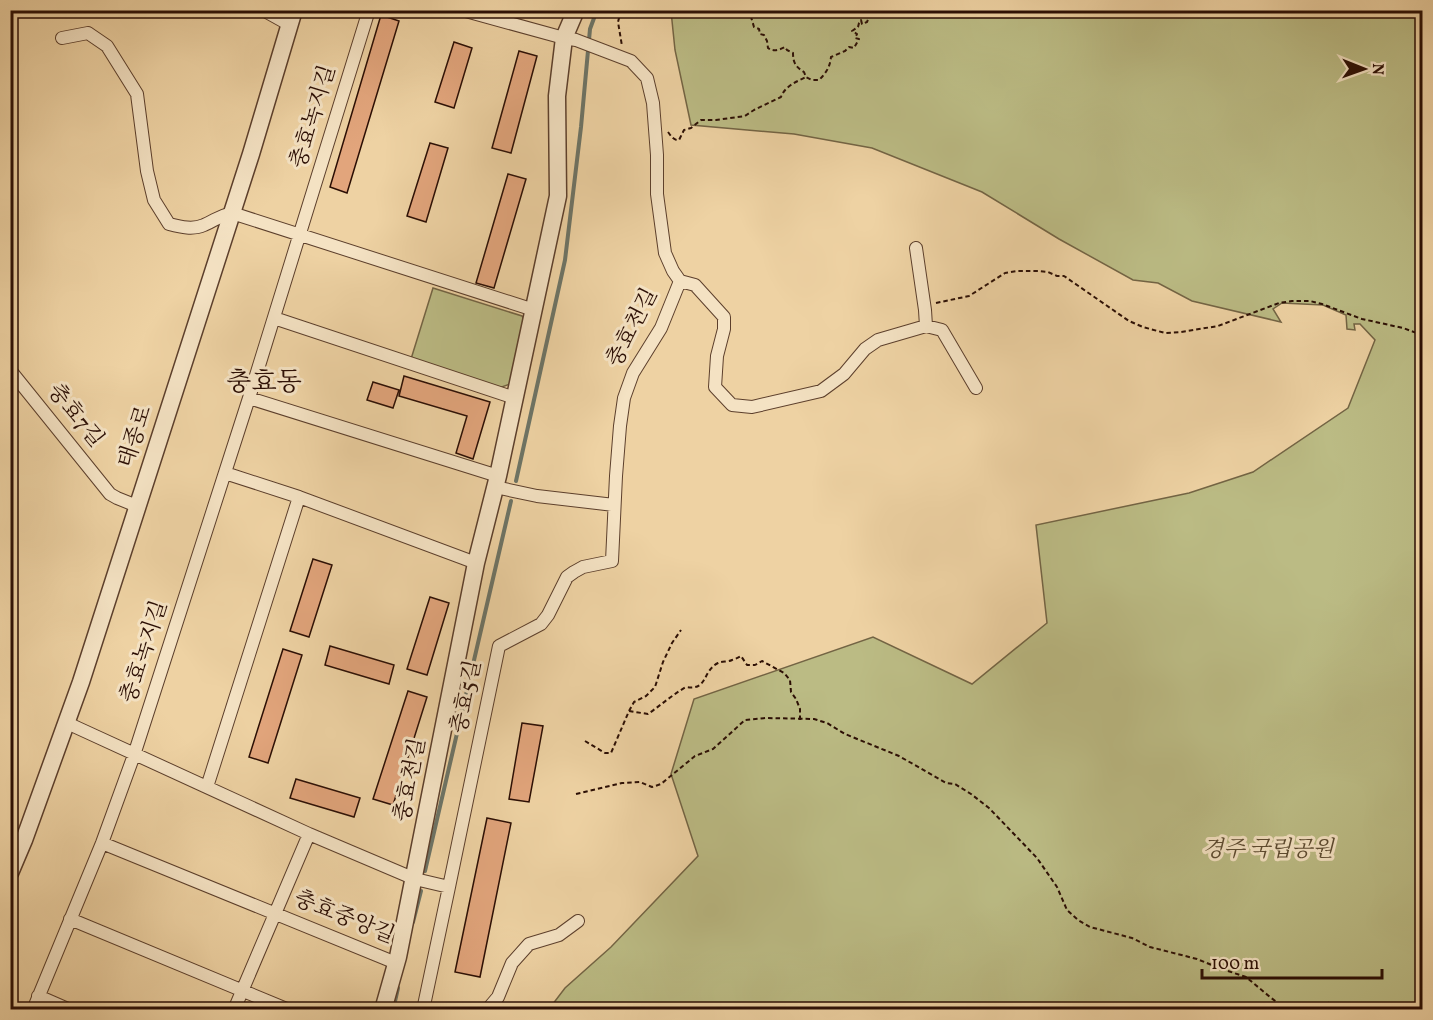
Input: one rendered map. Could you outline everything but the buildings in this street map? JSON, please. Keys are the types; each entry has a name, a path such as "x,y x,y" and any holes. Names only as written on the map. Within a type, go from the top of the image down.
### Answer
{"street":[{"path":"263,10 292,18"},
{"name":"충효녹지길","path":"33,1010 102,843 134,755 249,398 369,10"},
{"path":"462,10 564,38"},
{"name":"충효천길","path":"383,1010 415,879 476,563 515,398 558,196 557,96 564,38 576,10"},
{"name":"태종로","path":"10,873 81,682 251,154 292,18"},
{"path":"62,38 88,33 107,46 137,94 147,171 154,200 169,224 188,228 203,226 222,215 232,213 534,310"},
{"name":"충효천길","path":"564,38 576,40 632,61 647,78 653,103 657,195 664,253 680,280 661,328 633,373 624,398 614,505"},
{"path":"916,248 926,326"},
{"path":"680,280 695,285 724,317 724,329 717,356 715,387 732,405 752,407 821,391 844,374 865,349 878,340 926,326 942,330 976,388"},
{"path":"274,318 515,398"},
{"name":"충효7길","path":"10,370 110,494 138,506"},
{"path":"249,398 537,496 614,505"},
{"path":"225,473 476,563"},
{"path":"207,787 298,498"},
{"name":"충효5길","path":"423,1010 499,646 541,624 567,578 574,572 583,567 612,561 614,505"},
{"path":"67,723 309,834 415,879 450,887"},
{"name":"충효중앙길","path":"234,1010 309,834"},
{"path":"102,843 275,913"},
{"name":"충효중앙길","path":"275,913 396,963"},
{"path":"70,919 290,1010"},
{"path":"487,1010 498,997 512,963 529,944 559,935 578,921"},
{"path":"39,996 70,1010"}],"path":[{"path":"621,10 618,22 622,45 629,60"},
{"path":"748,10 754,27 764,35 768,48 779,50 785,47 793,53 796,67 812,80 819,80 828,69 831,57 849,47 854,48 859,39 855,38 857,34 852,31 858,27 861,20 862,24 867,22 872,10"},
{"path":"654,118 673,138 680,140 684,130 691,128 701,120 745,116 781,97 783,91 806,77"},
{"path":"925,312 934,303 969,296 1005,273 1038,271 1064,276 1129,321 1166,333 1218,326 1279,303 1310,301 1362,319 1403,328 1422,335"},
{"path":"585,741 605,753 611,753 634,702 646,696 655,687 663,662 681,630"},
{"path":"629,711 648,714 670,696 686,687 694,688 701,685 717,663 731,661 741,656 747,665 755,665 762,661 784,673 790,680 791,692 800,709 800,720"},
{"path":"576,794 622,783 640,782 652,787 661,784 695,756 713,749 745,720 814,719 899,756 946,783 955,784 989,808 1037,858 1057,887 1067,910 1078,920 1090,927 1132,938 1150,947 1197,959 1246,978 1287,1010"},
{"path":"1327,1010 1329,1002"}],"green space":[{"name":"경주 국립공원","path":"671,11 1422,11 1422,1009 549,1009 565,988 611,947 698,856 671,774 694,699 873,637 972,684 1047,623 1036,525 1189,493 1253,472 1348,408 1375,340 1360,324 1354,324 1355,330 1347,329 1346,315 1323,305 1282,303 1273,309 1281,322 1192,301 1158,283 1133,280 1059,239 982,192 872,148 794,134 691,125 675,50"},
{"path":"433,288 522,316 527,325 513,383 499,388 411,359"}],"waterway":[{"path":"516,481 565,260 590,29 597,10"},
{"path":"425,871 511,501"},
{"path":"413,922 421,891"},
{"path":"393,1010 398,988"}],"district":[{"name":"충효동","path":"264,383"}]}
